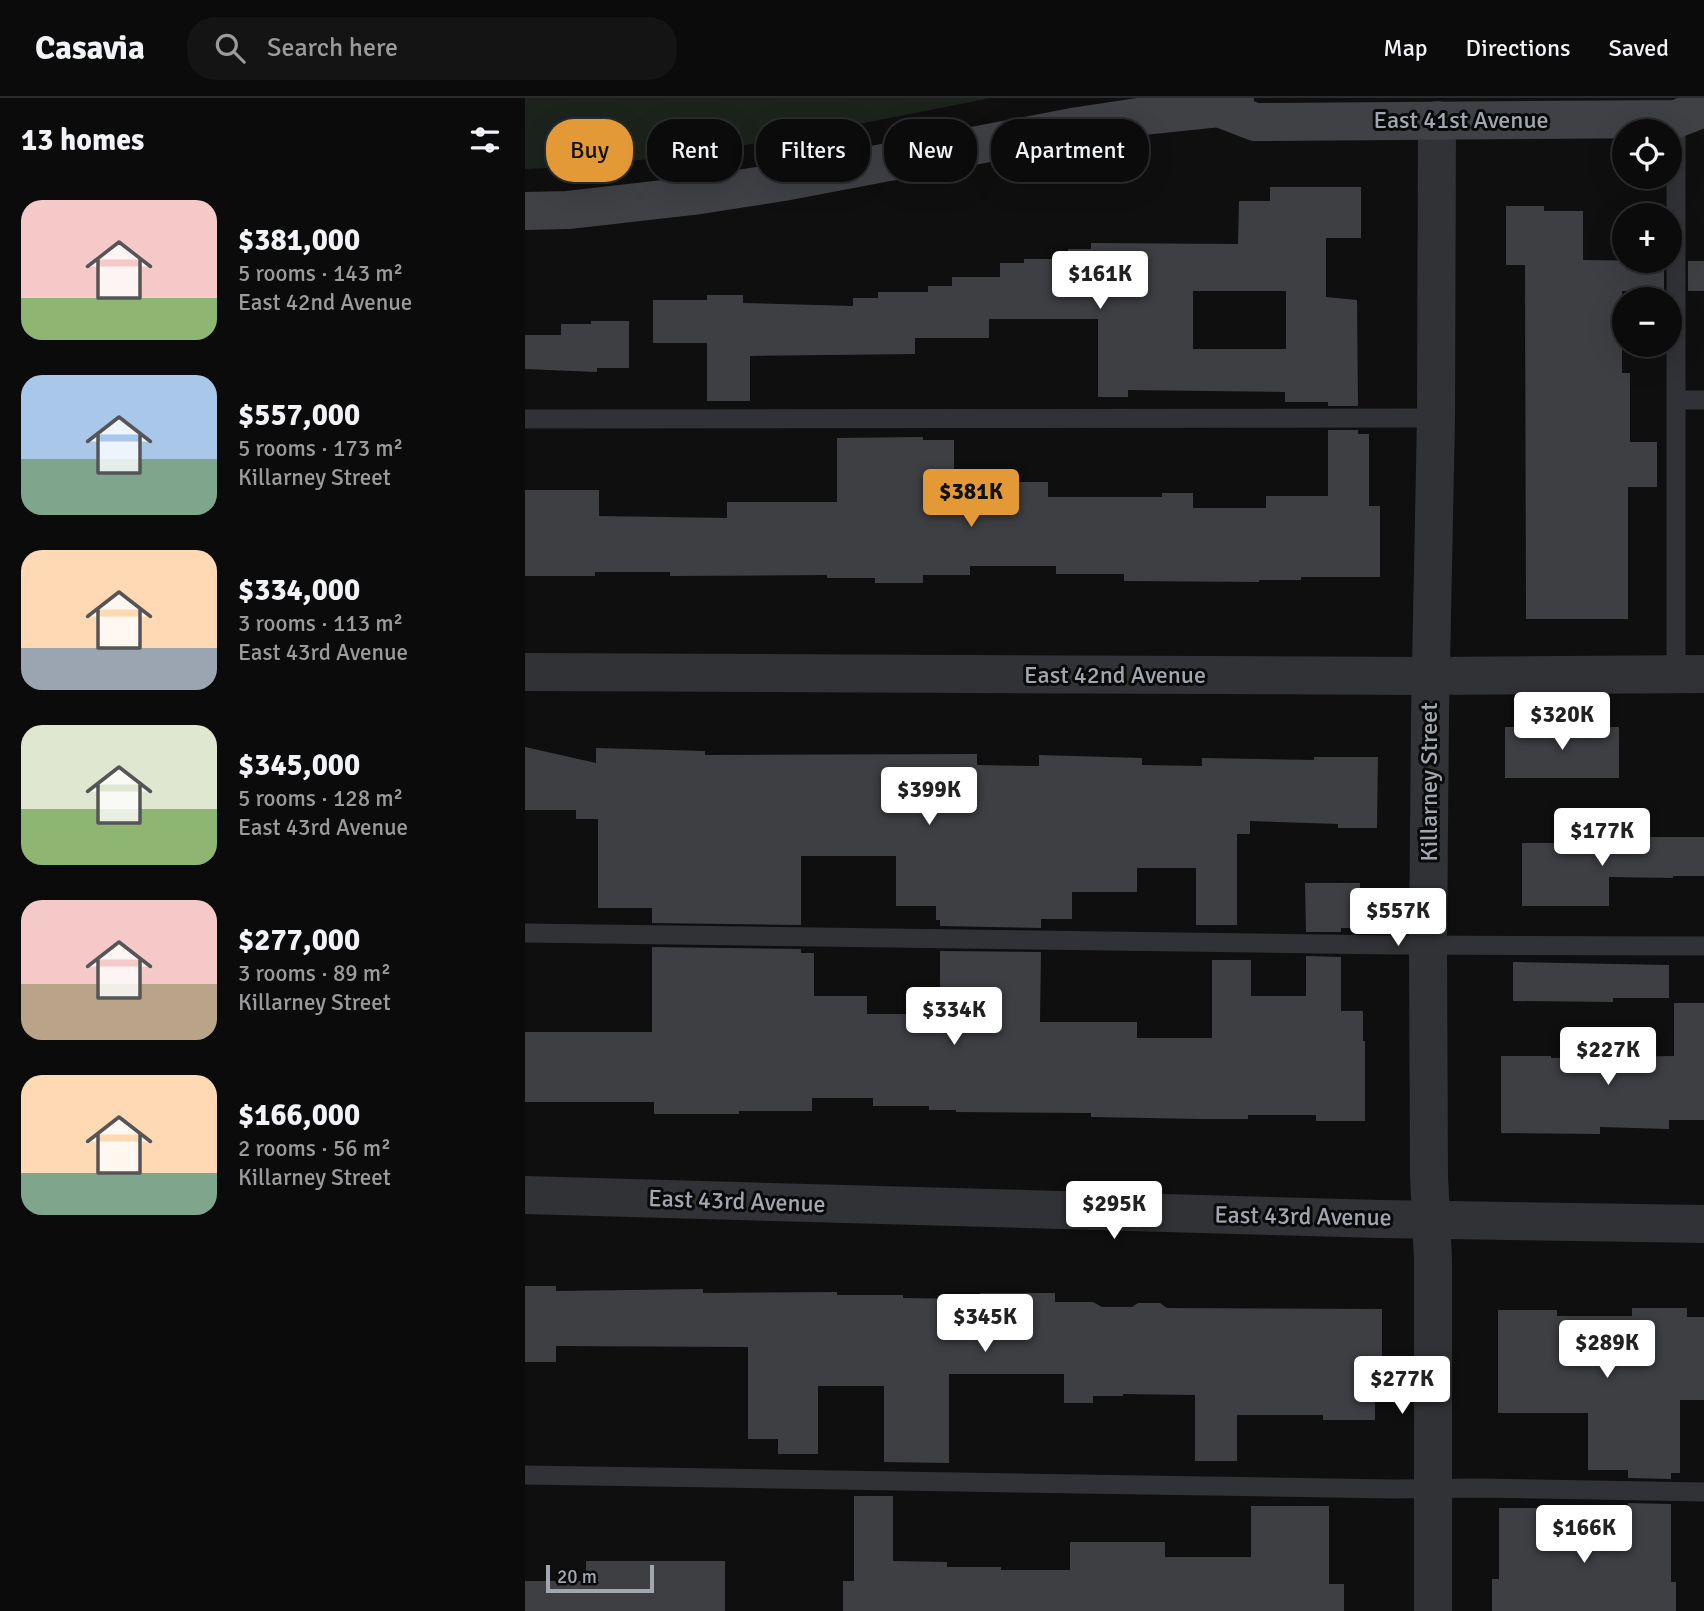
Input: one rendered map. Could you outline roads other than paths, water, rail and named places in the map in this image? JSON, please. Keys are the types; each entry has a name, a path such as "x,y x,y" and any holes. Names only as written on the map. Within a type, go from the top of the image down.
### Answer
{"main road":[{"name":"East 41st Avenue","path":"525,211 568,211 783,182 1152,106 1227,103 1255,122 1690,113"}],"street":[{"name":"Killarney Street","path":"1433,1611 1433,1260 1428,945 1436,418 1437,120"},
{"name":"East 42nd Avenue","path":"525,672 1430,676 1690,674"},
{"name":"East 43rd Avenue","path":"525,1195 1704,1224"}],"lane":[{"path":"1690,113 1677,400 1690,674"},
{"path":"1677,400 1704,400"},
{"path":"525,419 1436,418"},
{"path":"525,933 1704,946"},
{"path":"525,1475 1704,1492"}]}
